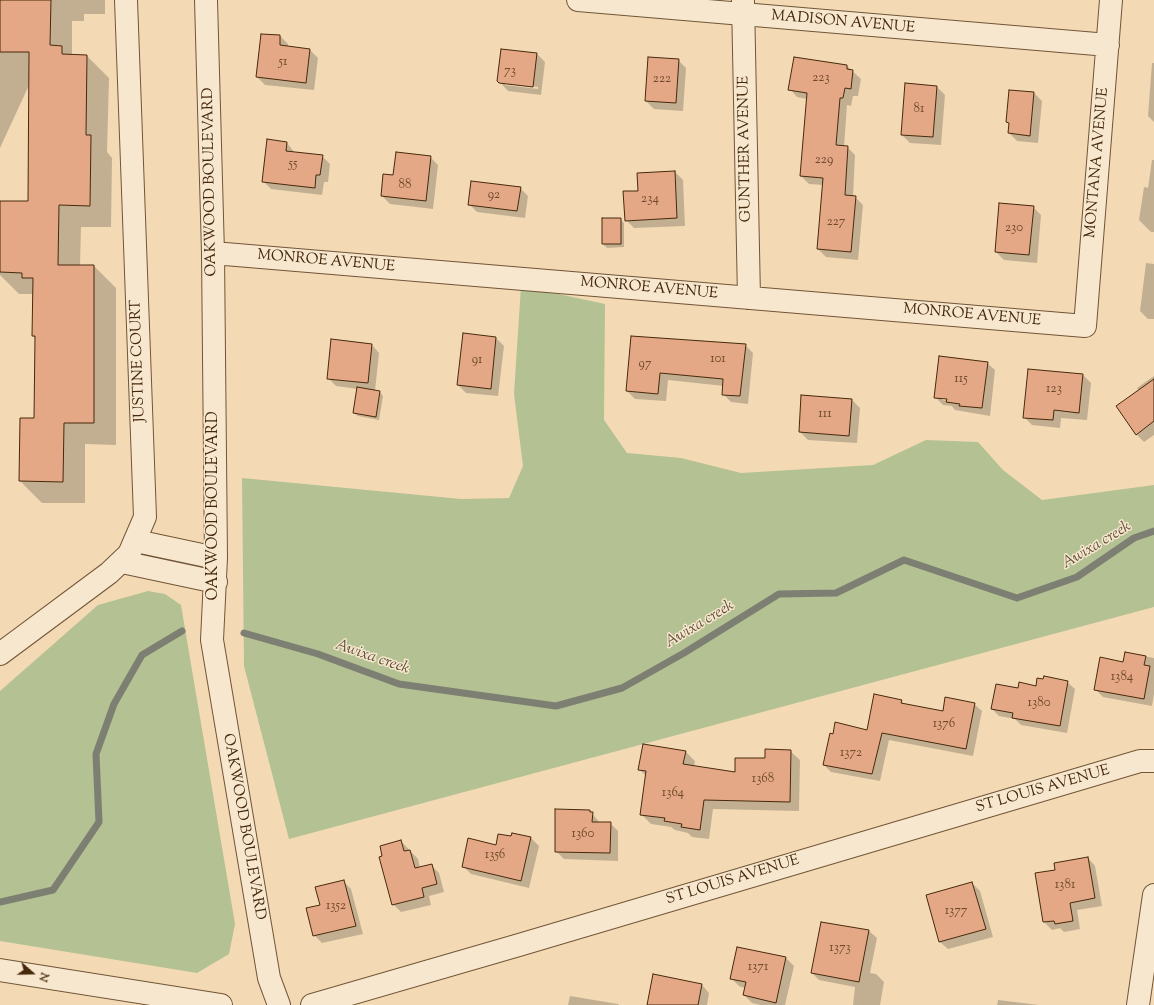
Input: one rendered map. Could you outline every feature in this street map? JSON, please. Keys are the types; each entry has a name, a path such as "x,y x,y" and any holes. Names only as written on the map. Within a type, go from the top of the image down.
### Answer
{"street":[{"name":"JUSTINE COURT","path":"0,654 122,562 130,554 145,517 126,0"},
{"name":"OAKWOOD BOULEVARD","path":"206,0 213,253 216,558 212,640 268,978 279,1005"},
{"name":"MADISON AVENUE","path":"578,0 743,7 1108,45"},
{"name":"MONTANA AVENUE","path":"1085,326 1111,0"},
{"name":"GUNTHER AVENUE","path":"743,7 749,298"},
{"name":"MONROE AVENUE","path":"213,253 1085,326"},
{"path":"136,541 216,558"},
{"path":"122,562 216,582"},
{"name":"ST LOUIS AVENUE","path":"312,1005 512,948 1140,761 1154,761"},
{"path":"1138,1005 1154,895"},
{"path":"0,970 221,1005"}],"green space":[{"path":"521,286 605,304 604,420 627,453 681,458 741,473 873,465 926,440 978,442 1003,470 1042,500 1154,485 1154,607 289,839 244,666 242,478 461,499 509,498 523,466 514,394"},
{"path":"148,591 165,594 181,605 235,924 229,954 197,973 0,941 0,691 98,605"}],"building":[{"path":"0,0 51,0 50,45 62,46 62,54 87,55 86,135 91,135 90,206 59,205 58,265 94,265 94,423 64,423 63,482 19,481 20,418 34,418 35,336 32,336 33,278 22,278 22,273 0,272 0,201 28,201 29,52 0,52"},
{"path":"261,34 280,35 280,45 310,49 306,83 256,77"},
{"path":"501,49 537,53 533,87 499,83 497,81"},
{"path":"648,57 679,59 676,103 645,101"},
{"path":"794,57 847,65 847,69 853,70 851,89 845,88 843,98 840,98 836,145 848,146 845,195 856,196 851,252 817,249 823,178 800,176 807,93 788,90"},
{"path":"905,83 937,86 933,137 901,135"},
{"path":"1009,90 1034,92 1030,136 1008,133 1009,123 1006,122"},
{"path":"267,139 287,142 286,151 323,155 320,175 316,175 315,188 262,182"},
{"path":"396,152 431,156 426,201 381,196 383,174 393,175"},
{"path":"675,171 677,218 625,221 623,191 638,191 637,173"},
{"path":"471,181 521,187 517,211 468,205"},
{"path":"999,203 1034,206 1029,255 995,252"},
{"path":"602,218 621,218 621,244 602,244"},
{"path":"463,333 496,337 491,389 457,385"},
{"path":"631,336 746,344 740,396 722,395 723,379 660,373 658,394 626,391"},
{"path":"331,339 372,344 368,383 327,379"},
{"path":"939,356 988,362 982,408 959,406 960,404 946,402 947,399 934,398"},
{"path":"1028,369 1083,374 1079,413 1054,410 1053,420 1023,418"},
{"path":"1154,379 1154,421 1136,435 1116,406"},
{"path":"357,387 380,391 376,417 353,413"},
{"path":"801,395 852,399 849,436 799,432"},
{"path":"1125,652 1146,656 1144,665 1150,666 1144,699 1094,690 1100,657 1123,662"},
{"path":"1044,676 1068,681 1060,726 1012,718 1013,713 991,709 996,684 1018,688 1019,682 1036,686 1037,678 1043,679"},
{"path":"874,694 902,700 901,703 943,711 945,697 975,703 966,749 882,733 872,774 823,765 830,733 833,734 835,722 867,730"},
{"path":"643,744 686,751 683,764 735,772 735,758 765,758 765,749 791,750 790,802 704,800 700,830 681,827 682,824 664,821 665,818 640,815 646,771 638,770"},
{"path":"555,809 590,810 590,812 593,812 592,822 611,822 610,853 555,852"},
{"path":"512,833 531,837 521,881 462,867 468,838 496,845 498,834 511,836"},
{"path":"401,840 404,851 410,850 415,868 432,864 437,884 422,888 424,897 392,905 379,857 382,856 380,846"},
{"path":"1088,857 1095,898 1070,903 1073,921 1055,924 1054,921 1043,922 1035,873 1055,870 1054,863"},
{"path":"344,880 356,926 313,936 306,908 320,905 315,887"},
{"path":"972,882 986,929 939,942 926,895"},
{"path":"821,922 869,930 859,982 811,973"},
{"path":"737,947 786,957 776,1003 743,995 746,982 730,979"},
{"path":"653,974 702,984 698,1005 647,1005"}],"waterway":[{"name":"Awixa creek","path":"244,633 318,654 399,684 556,706 622,688 684,653 779,594 836,593 904,560 1017,598 1077,577 1134,538 1154,531"},
{"name":"Awixa creek","path":"0,902 53,890 99,822 96,754 114,704 142,655 182,631"}]}
